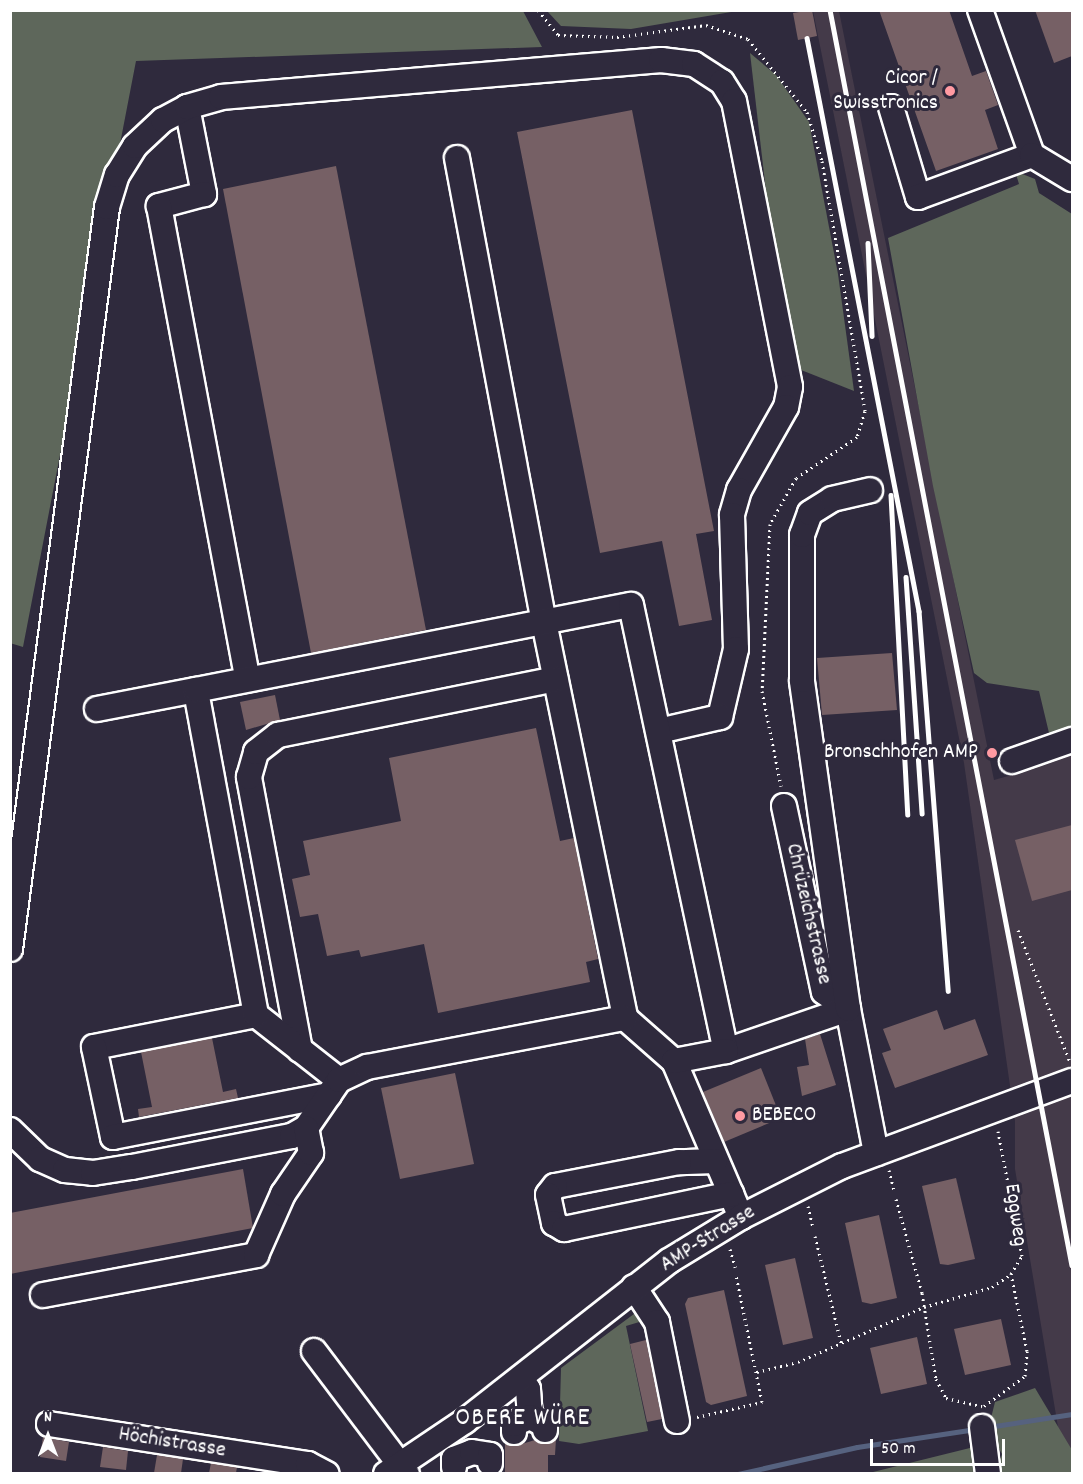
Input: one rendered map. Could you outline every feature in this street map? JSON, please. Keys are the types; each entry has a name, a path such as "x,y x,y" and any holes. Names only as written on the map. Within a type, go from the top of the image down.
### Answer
{"street":[{"path":"980,10 1032,155 1072,179"},
{"path":"10,949 107,207 117,175 135,146 163,120 187,107 222,97 661,60 694,64 722,82 734,101 790,387 786,407 739,490 732,515 736,649 720,717 659,731"},
{"path":"187,107 204,194 159,206 247,678"},
{"path":"891,107 918,197 1032,155"},
{"path":"457,158 555,679 625,1018 674,1061 741,1217"},
{"path":"674,1061 726,1051 848,1009 846,973 802,680 802,535 810,513 832,498 870,490"},
{"path":"97,709 631,605 726,1051"},
{"path":"300,1050 249,777 256,752 278,735 555,679"},
{"path":"196,690 256,1015 300,1050 334,1088"},
{"path":"1012,761 1072,740"},
{"name":"Chrüzeichstrasse","path":"784,806 824,992 848,1009 882,1161"},
{"path":"256,1015 94,1047 112,1137 334,1088 367,1067 625,1018"},
{"name":"AMP-Strasse","path":"398,1471 521,1378 634,1287 741,1217 882,1161 997,1108 1072,1081"},
{"path":"10,1130 40,1159 65,1170 93,1173 292,1136 306,1128 334,1088"},
{"path":"43,1295 256,1255 283,1194 311,1152 306,1128"},
{"path":"715,1161 679,1162 555,1186 548,1195 554,1223 564,1229 731,1194"},
{"path":"634,1287 657,1322 677,1421"},
{"path":"314,1351 398,1471"},
{"path":"521,1378 528,1389 530,1426"},
{"path":"454,1467 454,1459 481,1458 465,1421"},
{"name":"Höchistrasse","path":"49,1424 308,1464 327,1473"},
{"path":"983,1426 988,1473"}],"path":[{"path":"1018,930 1072,1071"},
{"name":"Eggweg","path":"983,1426 1025,1376 1027,1351 1011,1274 1022,1256 997,1108"},
{"path":"882,1161 894,1190"},
{"path":"896,1199 924,1307 936,1379 946,1398 983,1426"},
{"path":"808,1206 813,1228"},
{"path":"815,1236 841,1343"},
{"path":"729,1248 735,1267"},
{"path":"757,1372 798,1362 924,1307 992,1287 1011,1274"},
{"path":"677,1421 762,1402 736,1275"}],"shaded area":[{"path":"813,11 839,11 994,780 1037,768 1035,760 1072,738 1072,1457 1062,1451 1015,1169 1015,1121 964,763"}],"green space":[{"path":"10,11 523,11 542,47 136,61 23,647 10,643"},
{"path":"547,11 737,11 631,29 561,26"},
{"path":"750,53 776,75 809,122 838,274 854,391 786,364"},
{"path":"1015,171 1035,179 1039,193 1072,214 1072,729 1049,733 1039,691 987,683 974,673 933,486 888,238 1019,184"},
{"path":"638,1311 646,1320 626,1326 648,1431 579,1444 559,1441 561,1368"},
{"path":"1035,1388 1072,1450 1072,1473 996,1473 1002,1454 988,1430 995,1402"},
{"path":"982,1445 980,1473 869,1473"}],"building":[{"path":"812,10 817,36 798,40 793,13"},
{"name":"Cicor / Swisstronics","path":"879,10 949,10 972,76 986,71 998,105 985,110 998,149 936,171"},
{"path":"1035,10 1072,10 1072,56 1054,63"},
{"path":"632,110 714,531 696,534 712,620 679,626 662,541 600,553 517,132"},
{"path":"336,166 426,630 311,653 223,189"},
{"path":"892,653 897,710 822,715 817,658"},
{"path":"275,695 280,720 246,730 240,702"},
{"path":"536,728 560,841 574,838 598,959 586,962 590,982 438,1013 424,944 361,957 359,950 327,956 318,914 300,917 292,879 310,875 303,841 401,821 389,758"},
{"path":"1072,825 1072,890 1032,901 1015,840"},
{"path":"937,1010 944,1030 975,1019 988,1055 895,1088 882,1053 891,1050 883,1029"},
{"path":"820,1034 836,1085 802,1096 797,1067 809,1065 805,1039"},
{"path":"212,1038 223,1092 236,1089 238,1098 139,1117 138,1109 152,1107 141,1052"},
{"path":"761,1068 781,1118 724,1142 703,1092"},
{"path":"455,1073 474,1164 400,1179 381,1088"},
{"path":"243,1169 253,1228 10,1274 10,1213"},
{"path":"956,1178 975,1259 948,1265 940,1264 922,1186"},
{"path":"879,1215 897,1298 871,1304 862,1302 845,1223"},
{"path":"795,1258 813,1338 783,1345 765,1265"},
{"path":"724,1290 747,1396 711,1405 706,1402 685,1304 688,1298"},
{"path":"1001,1319 1011,1365 965,1375 954,1329"},
{"path":"917,1337 927,1384 881,1394 870,1348"},
{"path":"646,1340 662,1419 647,1422 630,1344"},
{"path":"43,1437 69,1442 66,1461 40,1457"},
{"path":"556,1439 555,1455 548,1455 548,1473 505,1473 505,1443 515,1446 535,1440 546,1444"},
{"path":"103,1447 128,1451 126,1470 100,1467"},
{"path":"157,1455 183,1459 181,1473 154,1473"},
{"path":"211,1463 237,1467 236,1473 209,1473"}],"waterway":[{"path":"988,1427 1072,1414"},
{"path":"738,1474 857,1447 976,1429"}],"railway":[{"path":"830,10 1072,1265"},
{"path":"807,38 919,611 948,991"},
{"path":"868,243 872,336"},
{"path":"891,495 908,815"},
{"path":"906,577 922,813"}],"place":[{"name":"Cicor / Swisstronics","path":"950,91"},
{"name":"Bronschhofen AMP","path":"992,753"},
{"name":"BEBECO","path":"740,1116"}],"district":[{"name":"OBERE WÜRE","path":"523,1419"}]}
